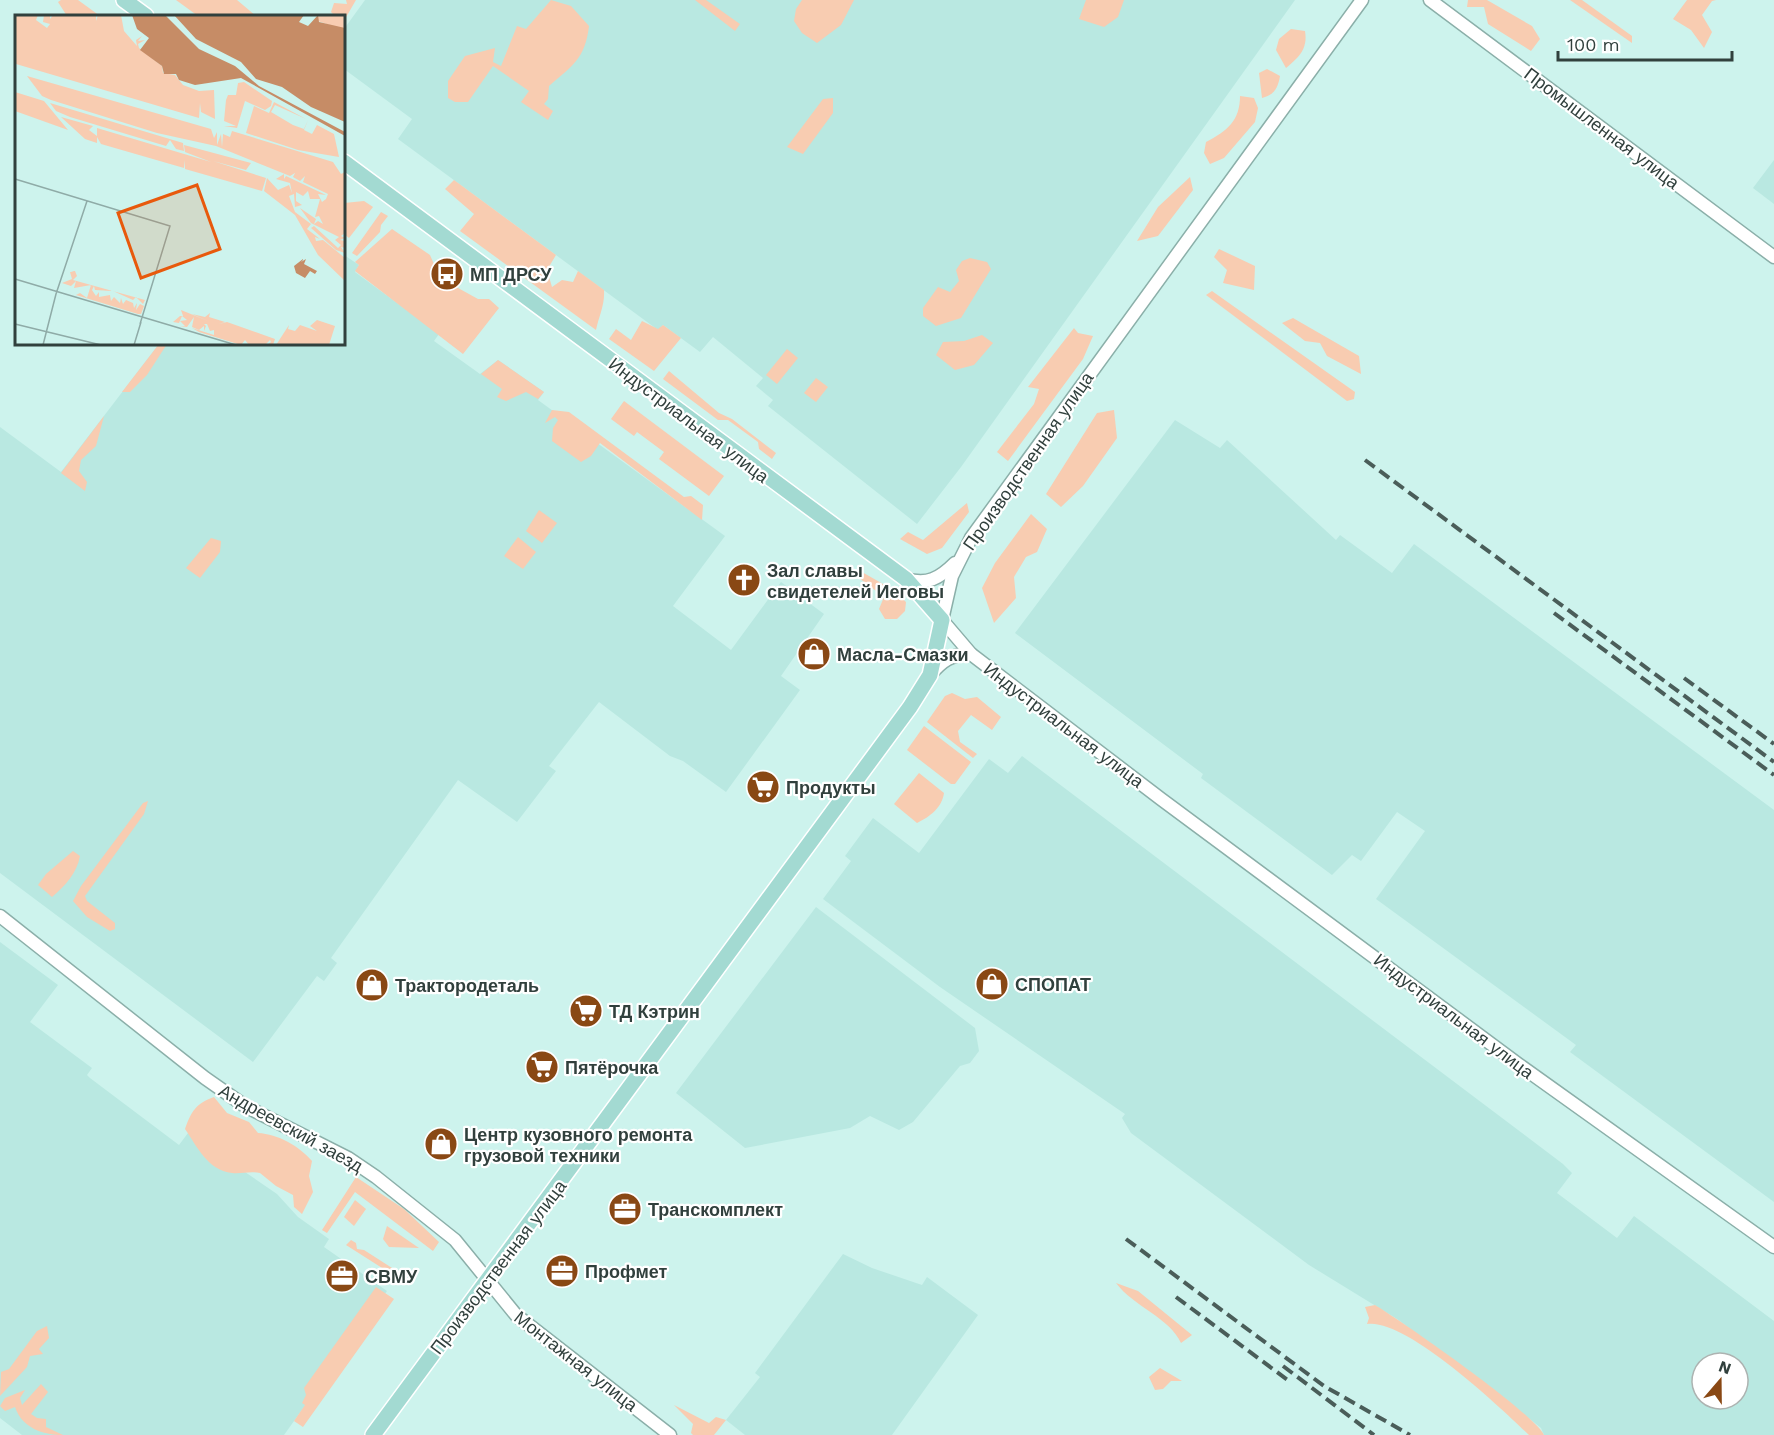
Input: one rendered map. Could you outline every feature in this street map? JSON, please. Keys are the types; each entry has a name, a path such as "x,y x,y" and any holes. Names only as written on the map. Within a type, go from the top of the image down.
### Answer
{"main road":[{"path":"124,0 145,15"},
{"name":"Индустриальная улица","path":"345,163 906,579 942,620"},
{"name":"Производственная улица","path":"374,1435 910,707 930,675 942,620"}],"street":[{"name":"Производственная улица","path":"942,620 952,576 971,538 1362,0"},
{"name":"Промышленная улица","path":"1430,0 1774,257"},
{"path":"906,579 920,583 932,581 944,575 960,558"},
{"name":"Индустриальная улица","path":"942,620 971,654 1518,1065 1774,1247"},
{"path":"930,675 944,660 958,654 971,654"},
{"name":"Андреевский заезд","path":"0,916 221,1089 276,1124 348,1158 376,1177 455,1240 470,1255 487,1282"},
{"name":"Монтажная улица","path":"487,1282 516,1315 670,1435"}],"shaded area":[{"path":"78,0 99,15 66,15 58,2"},
{"path":"176,0 237,0 255,15 197,15"},
{"path":"346,0 356,0 345,19 345,15 334,15 331,12 334,3 347,4"},
{"path":"365,0 1295,0 961,467 917,524 768,406 773,400 756,386 763,378 713,337 700,352 663,325 658,330 398,139 412,119 345,70 345,28"},
{"path":"551,0 571,6 589,26 581,54 549,86 548,99 544,104 553,111 548,120 521,102 529,91 493,66 468,102 455,102 448,98 448,81 465,56 495,48 493,62 501,66 517,26 526,29"},
{"path":"695,0 706,0 740,24 735,31"},
{"path":"802,0 854,0 841,25 817,43 802,33 794,21 796,9"},
{"path":"1086,0 1124,0 1118,17 1104,27 1079,19"},
{"path":"1468,0 1487,0 1532,26 1540,39 1531,51 1488,24 1484,7 1467,7"},
{"path":"1570,0 1582,0 1632,36 1632,43"},
{"path":"1687,0 1716,0 1712,1 1702,15 1712,32 1704,48 1691,30 1673,19"},
{"path":"1291,29 1305,31 1306,37 1304,48 1299,56 1286,68 1276,50 1279,39"},
{"path":"1267,69 1280,76 1275,90 1262,98 1259,73"},
{"path":"1240,96 1254,98 1258,108 1255,122 1224,158 1210,164 1204,153 1206,142 1220,134 1235,119"},
{"path":"833,98 833,113 803,154 787,147 823,99"},
{"path":"1774,160 1774,204 1753,188"},
{"path":"1190,177 1193,190 1158,236 1137,241 1158,207"},
{"path":"454,180 556,255 547,270 552,287 562,280 573,282 578,271 604,290 603,306 596,330 460,231 474,214 445,189"},
{"path":"364,201 373,207 349,238 345,235 345,203"},
{"path":"381,212 388,216 381,225 380,232 357,256 352,253"},
{"path":"392,229 430,255 440,278 478,299 489,299 499,308 463,354 355,271 359,265 355,262"},
{"path":"1219,249 1255,266 1254,290 1223,283 1227,270 1214,257"},
{"path":"345,256 359,265 355,272 439,334 434,341 480,374 498,360 544,392 538,400 725,536 673,606 731,650 781,582 824,614 781,676 800,690 726,792 683,761 670,756 599,702 549,766 556,771 517,822 458,780 331,958 337,963 324,981 317,976 253,1062 0,873 0,427 61,472 158,345 345,345"},
{"path":"970,258 987,262 991,269 961,318 936,326 923,316 923,308 938,287 950,292 959,281 956,270 962,261"},
{"path":"1212,291 1355,392 1354,399 1347,401 1206,295"},
{"path":"1293,318 1359,356 1361,374 1327,356 1320,343 1305,341 1282,323"},
{"path":"642,321 658,329 663,325 681,338 654,371 609,339 616,329 631,340"},
{"path":"1074,328 1078,333 1093,336 1083,359 1008,461 997,452 1034,404 1039,389 1028,387"},
{"path":"982,335 993,343 974,365 955,370 936,355 943,342 964,341"},
{"path":"158,345 166,345 147,375 130,392 122,392"},
{"path":"787,349 798,358 777,384 766,375"},
{"path":"498,360 544,392 538,399 526,392 506,401 497,397 502,389 481,374"},
{"path":"669,371 719,413 732,419 776,453 772,459 759,449 758,442 728,420 718,420 663,379"},
{"path":"816,378 828,387 816,402 804,393"},
{"path":"624,401 724,476 709,496 659,459 664,452 637,432 634,436 611,419"},
{"path":"552,410 569,412 684,497 691,496 703,505 702,520 600,443 591,456 581,462 552,441 553,428 558,420 555,417 545,423"},
{"path":"1114,410 1117,438 1083,486 1061,507 1046,494 1097,413"},
{"path":"104,416 96,446 81,460 79,471 87,482 85,491 61,473"},
{"path":"1175,420 1220,448 1227,440 1336,540 1340,535 1392,573 1414,544 1774,810 1774,1202 1570,1052 1576,1045 1376,899 1425,831 1397,812 1361,861 1352,855 1332,875 1201,778 1203,774 1015,633"},
{"path":"967,503 969,512 942,548 927,554 900,539 908,532 923,540"},
{"path":"539,510 557,523 542,543 526,531"},
{"path":"1031,514 1047,529 1037,552 1026,557 1014,577 1016,598 994,623 982,588 995,563"},
{"path":"518,537 536,552 523,569 504,556"},
{"path":"211,538 221,541 220,552 200,578 186,568"},
{"path":"862,572 890,588 906,602 905,611 897,619 885,619 879,609 884,597 859,578"},
{"path":"952,693 965,699 977,697 1001,717 992,730 971,715 958,731 960,742 977,754 973,758 927,722 945,696"},
{"path":"924,726 971,762 955,784 951,784 907,750"},
{"name":"СПОПАТ","path":"1022,756 1563,1164 1572,1173 1557,1193 1617,1238 1634,1216 1774,1321 1774,1435 1544,1435 1541,1428 1506,1400 1397,1319 1309,1265 1131,1133 1122,1118 1125,1114 940,987 823,899 851,861 845,856 873,818 919,853 989,759 1008,773"},
{"path":"919,773 944,793 938,808 917,823 894,804"},
{"path":"148,801 144,814 85,896 87,901 115,923 115,929 110,931 87,917 73,901 81,886 143,803"},
{"path":"73,851 80,856 76,868 66,884 52,897 38,885 46,874"},
{"path":"816,907 975,1028 979,1051 970,1063 960,1066 913,1122 899,1130 870,1116 850,1128 745,1148 676,1093"},
{"name":"СВМУ","path":"0,942 58,985 30,1022 92,1068 87,1075 90,1078 179,1145 188,1133 277,1194 298,1217 329,1239 324,1247 387,1291 284,1435 22,1435 0,1418"},
{"path":"214,1097 227,1113 249,1122 258,1133 288,1142 312,1161 309,1176 313,1192 302,1214 294,1207 293,1195 276,1186 260,1173 223,1171 209,1162 199,1150 185,1129 195,1109"},
{"path":"356,1177 404,1209 439,1242 433,1251 355,1192 327,1233 322,1230"},
{"path":"355,1200 366,1209 354,1226 344,1217"},
{"path":"387,1226 419,1248 389,1247 383,1239"},
{"path":"351,1240 356,1243 357,1249 364,1250 403,1275 401,1280 346,1245"},
{"path":"843,1254 872,1268 922,1285 927,1277 978,1315 892,1435 745,1435 726,1420 760,1377 755,1373"},
{"path":"1116,1283 1138,1291 1192,1335 1181,1343 1168,1326 1132,1299"},
{"path":"376,1287 394,1299 303,1427 294,1421 305,1405 302,1403 306,1395 304,1388"},
{"path":"1375,1305 1494,1389 1535,1424 1544,1435 1529,1435 1475,1386 1428,1349 1384,1326 1367,1324 1369,1318 1365,1307"},
{"path":"47,1326 49,1338 39,1349 43,1354 30,1356 27,1367 0,1396 1,1372 9,1369 37,1331"},
{"path":"1160,1368 1182,1381 1171,1381 1163,1389 1155,1390 1149,1377"},
{"path":"41,1384 48,1392 31,1414 37,1418 46,1419 46,1427 63,1435 48,1434 34,1429 23,1420 15,1407 5,1411 0,1406 5,1398 25,1390 20,1398 22,1405"},
{"path":"674,1405 709,1423 716,1417 726,1420 714,1435 693,1435 691,1433 693,1424"}],"railway":[{"path":"1365,460 1774,762"},
{"path":"1554,613 1774,775"},
{"path":"1684,678 1774,744"},
{"path":"1126,1239 1324,1386 1410,1435"},
{"path":"1176,1297 1289,1381"},
{"path":"1283,1366 1374,1435"}],"place":[{"name":"МП ДРСУ","path":"447,274"},
{"name":"Зал славы свидетелей Иеговы","path":"744,580"},
{"name":"Масла-Смазки","path":"814,654"},
{"name":"Продукты","path":"763,787"},
{"name":"СПОПАТ","path":"992,984"},
{"name":"Трактородеталь","path":"372,985"},
{"name":"ТД Кэтрин","path":"586,1011"},
{"name":"Пятёрочка","path":"542,1067"},
{"name":"Центр кузовного ремонта грузовой техники","path":"441,1144"},
{"name":"Транскомплект","path":"625,1209"},
{"name":"Профмет","path":"562,1271"},
{"name":"СВМУ","path":"342,1276"}]}
